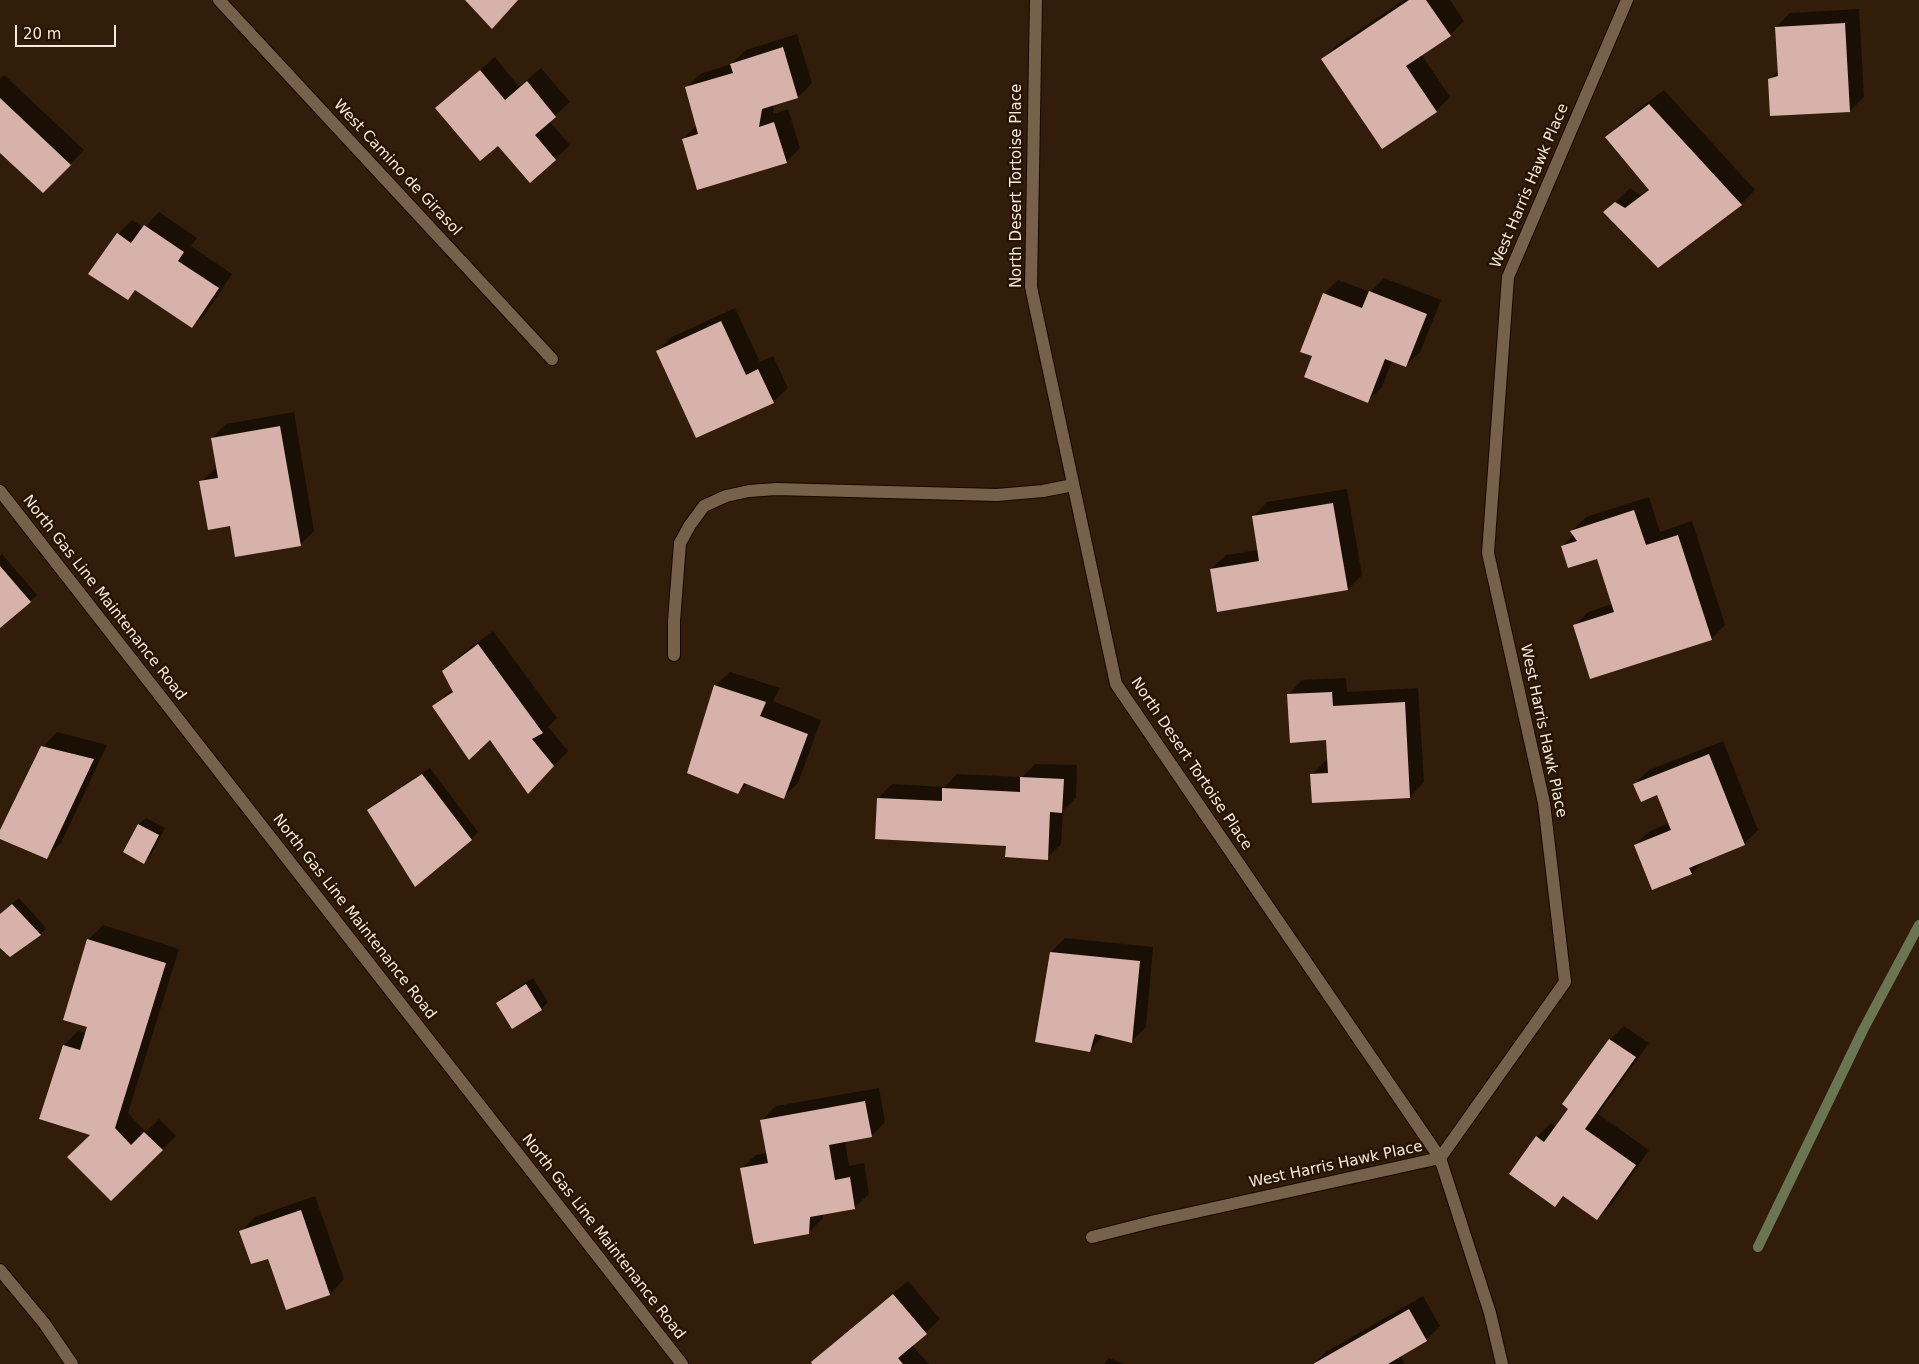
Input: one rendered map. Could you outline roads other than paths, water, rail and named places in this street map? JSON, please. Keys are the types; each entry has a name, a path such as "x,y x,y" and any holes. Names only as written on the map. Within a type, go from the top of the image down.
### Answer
{"street":[{"name":"West Camino de Girasol","path":"219,0 552,359"},
{"name":"North Desert Tortoise Place","path":"1036,0 1030,287 1116,684 1440,1158 1490,1313 1502,1364"},
{"name":"West Harris Hawk Place","path":"1092,1237 1155,1221 1440,1158 1565,982 1544,803 1488,553 1508,277 1627,0"},
{"path":"674,655 674,612 680,543 690,524 704,506 726,496 749,491 776,489 997,495 1042,491 1073,485"},
{"name":"North Gas Line Maintenance Road","path":"0,491 682,1364"},
{"path":"0,1270 44,1323 72,1364"}],"waterway":[{"path":"1758,1247 1863,1030 1919,925"}]}
